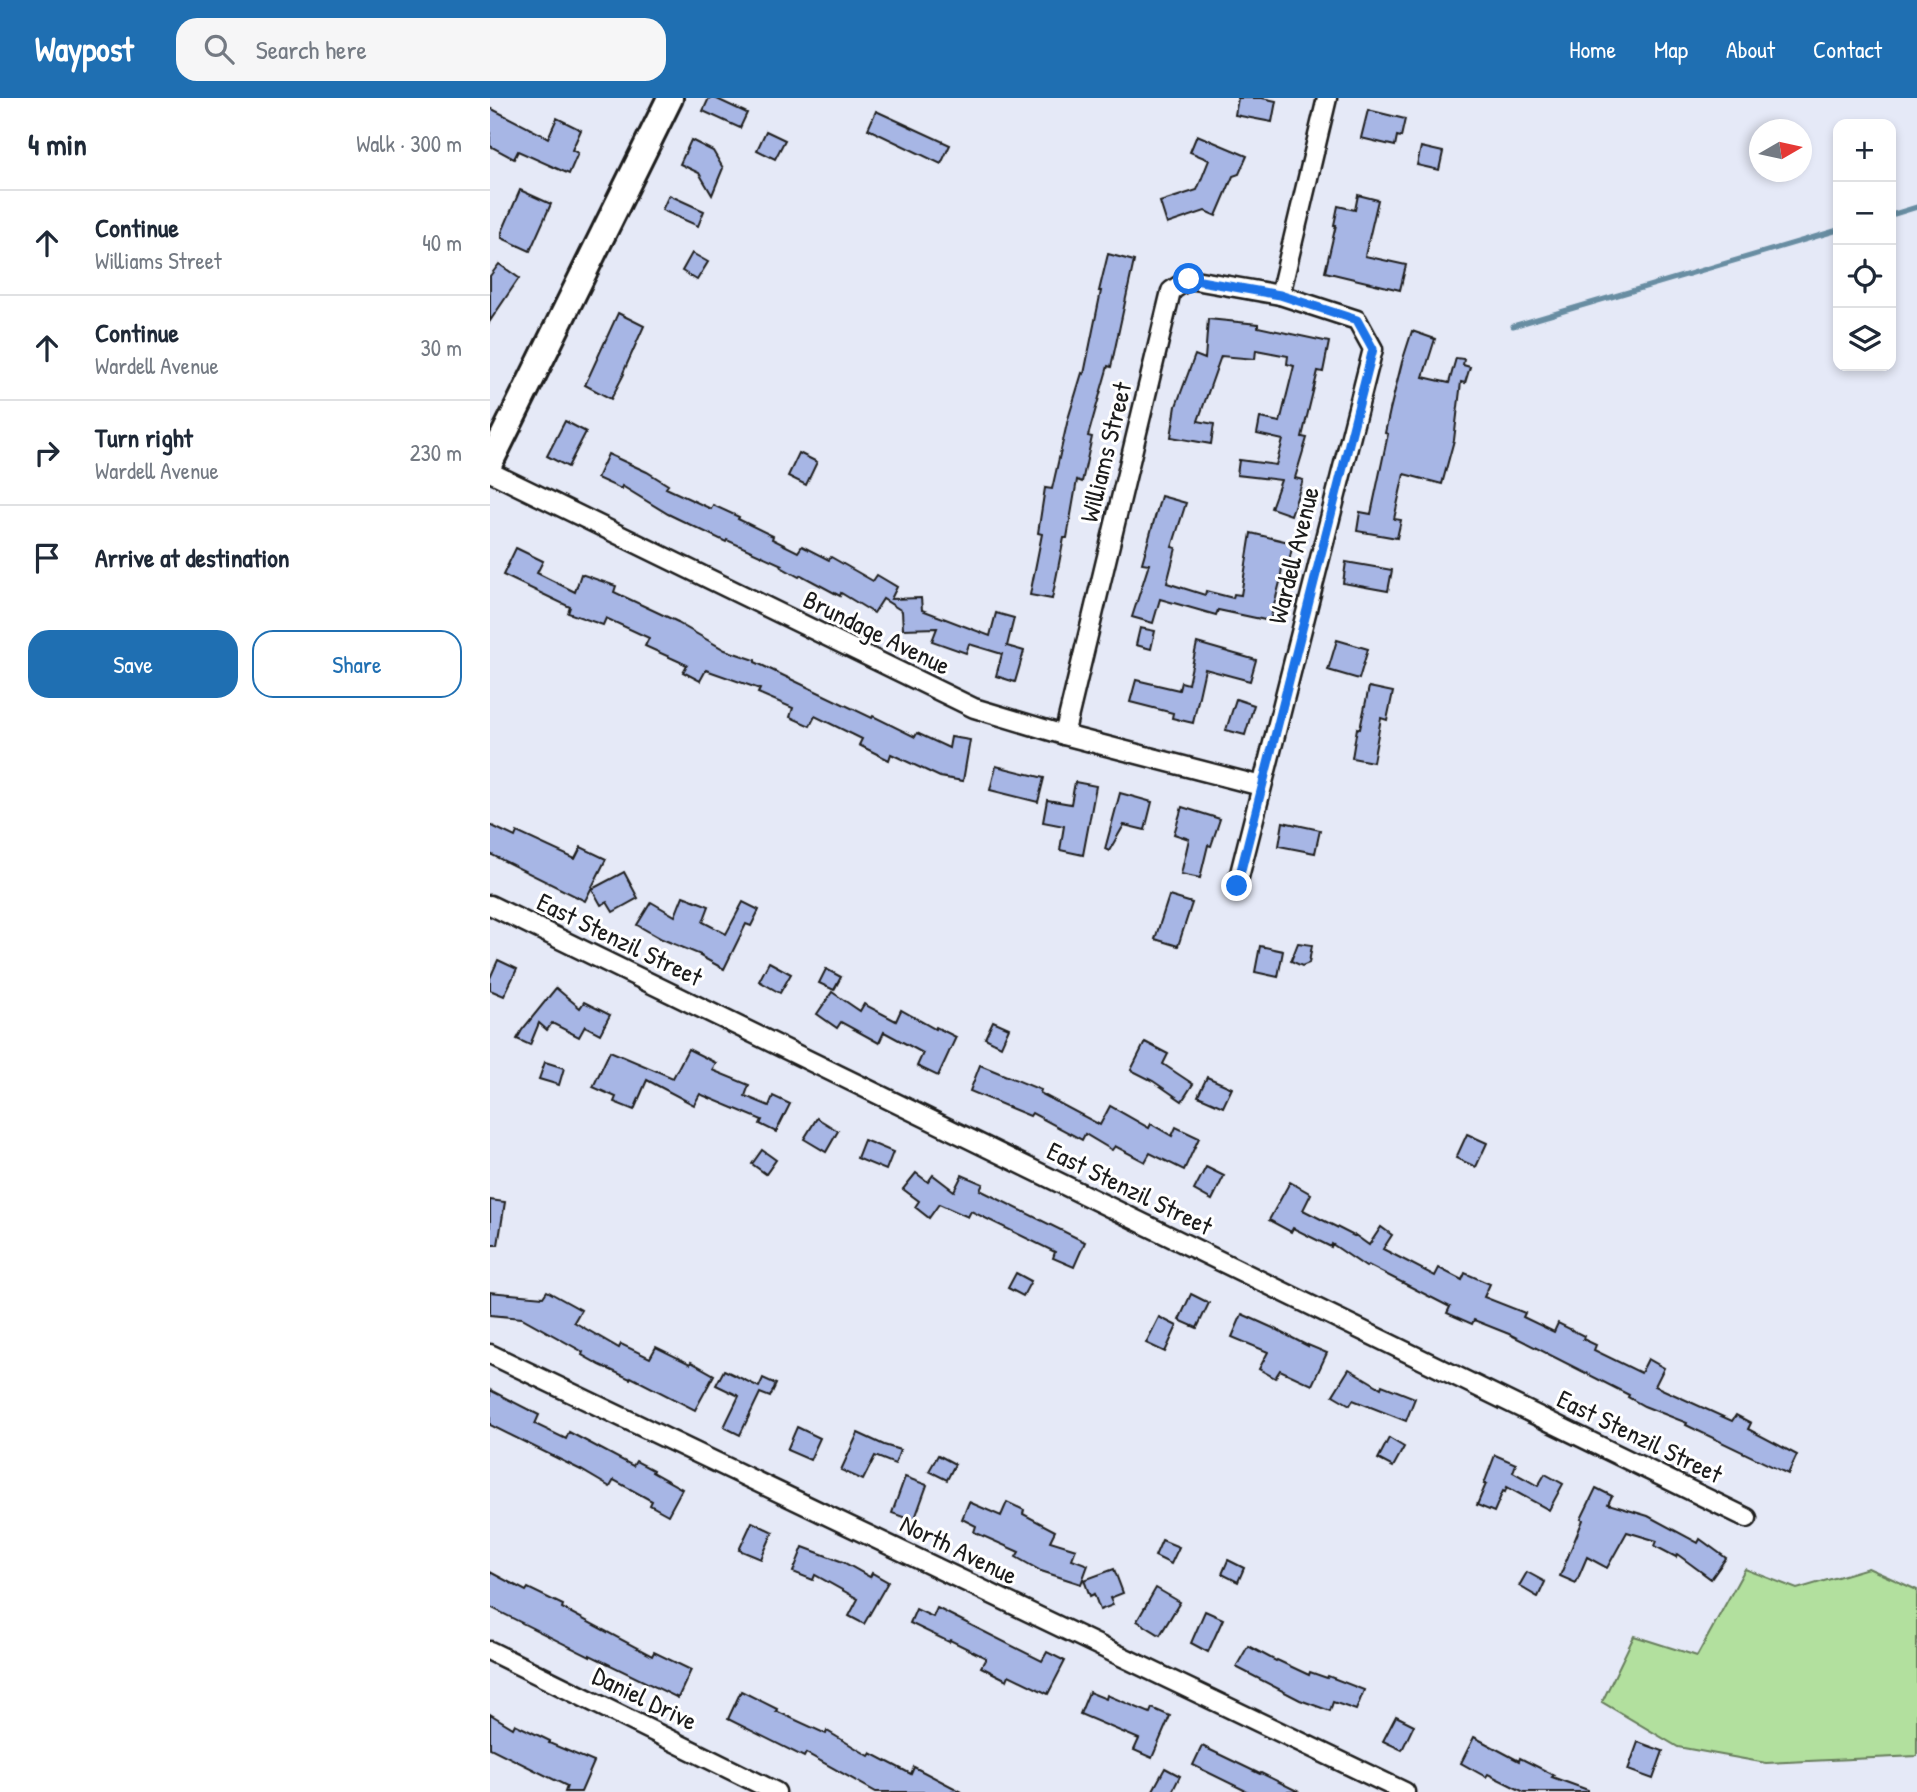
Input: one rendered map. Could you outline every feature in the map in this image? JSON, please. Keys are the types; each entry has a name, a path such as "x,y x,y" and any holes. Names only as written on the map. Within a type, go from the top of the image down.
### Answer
{"street":[{"path":"490,463 670,98"},
{"path":"1280,295 1328,98"},
{"name":"Williams Street","path":"1064,735 1171,291 1189,279 1280,295"},
{"name":"Wardell Avenue","path":"1237,886 1373,349 1357,320 1280,295"},
{"name":"Brundage Avenue","path":"490,472 974,708 1064,735 1261,786"},
{"name":"East Stenzil Street","path":"490,905 1747,1517"},
{"name":"North Avenue","path":"490,1354 1405,1792"},
{"name":"Daniel Drive","path":"490,1651 776,1792"}],"green space":[{"path":"1868,1568 1917,1590 1917,1756 1766,1763 1678,1747 1602,1702 1634,1636 1697,1656 1745,1569 1797,1589"}],"building":[{"path":"709,98 715,98 747,113 740,128 703,111"},
{"path":"1238,98 1276,101 1272,122 1235,115"},
{"path":"490,108 548,138 557,118 581,130 572,150 578,153 569,174 518,151 514,159 490,146"},
{"path":"1368,110 1405,119 1401,137 1397,136 1395,146 1361,138"},
{"path":"876,111 950,145 941,164 868,129"},
{"path":"766,131 785,140 775,159 757,150"},
{"path":"1197,135 1247,156 1239,174 1233,176 1216,216 1205,211 1167,224 1160,202 1197,190 1209,160 1190,152"},
{"path":"691,140 713,151 723,168 712,195 699,173 680,164"},
{"path":"1421,147 1443,152 1439,170 1417,165"},
{"path":"520,190 551,204 530,251 502,238 502,232"},
{"path":"669,195 704,211 698,226 662,210"},
{"path":"1358,195 1378,200 1365,256 1406,265 1400,290 1325,272 1338,206 1355,210"},
{"path":"692,253 708,262 697,280 682,271"},
{"path":"1108,254 1134,261 1111,367 1108,366 1088,436 1092,437 1082,482 1077,480 1067,538 1064,538 1052,599 1030,595 1042,534 1038,533 1045,488 1052,489 1068,419 1082,373 1084,374"},
{"path":"499,264 519,278 490,321 490,276"},
{"path":"618,313 644,326 611,399 585,385"},
{"path":"1208,319 1258,324 1258,327 1329,342 1323,372 1318,371 1302,437 1307,438 1295,478 1303,480 1291,515 1271,508 1281,480 1237,475 1239,460 1276,465 1283,440 1257,434 1260,418 1280,422 1294,366 1287,364 1288,356 1256,350 1255,359 1221,356 1198,421 1214,424 1211,444 1171,437 1176,406 1195,355 1205,359"},
{"path":"1412,331 1435,339 1423,377 1449,383 1456,358 1464,359 1463,365 1470,367 1465,383 1461,382 1454,440 1442,484 1404,474 1394,519 1401,520 1397,538 1357,531 1360,512 1371,514 1388,434 1385,433 1390,410"},
{"path":"565,421 586,432 568,467 547,456"},
{"path":"799,453 817,462 806,485 788,476"},
{"path":"608,454 647,472 668,485 666,488 711,509 713,505 739,517 738,519 798,552 802,546 829,560 831,557 873,581 877,575 897,587 891,599 921,598 922,610 990,636 996,613 1014,618 1007,646 1024,651 1015,682 996,676 1002,654 969,644 966,653 932,641 937,628 903,629 902,611 883,599 874,613 841,593 840,596 801,575 799,577 781,567 782,565 668,514 622,486 621,489 597,478"},
{"path":"1161,496 1186,503 1172,547 1176,548 1167,583 1205,595 1206,591 1233,598 1234,594 1241,595 1251,533 1293,543 1289,562 1283,560 1270,621 1218,610 1216,615 1160,599 1153,623 1132,617 1149,564 1142,563"},
{"path":"516,548 543,561 537,573 575,592 581,574 616,586 614,592 678,622 725,650 755,660 915,737 917,733 949,748 951,737 970,740 963,781 940,777 891,754 889,760 859,745 862,739 815,716 810,726 790,717 793,708 758,693 760,689 706,670 700,681 683,672 687,665 645,646 649,638 606,618 603,625 568,613 570,607 503,575"},
{"path":"1346,562 1392,570 1388,591 1343,583"},
{"path":"1140,628 1155,631 1151,649 1136,645"},
{"path":"1337,640 1368,649 1359,679 1328,670"},
{"path":"1197,643 1256,660 1250,681 1205,669 1193,723 1172,718 1173,713 1130,702 1136,680 1179,690 1181,682 1188,684"},
{"path":"1369,687 1393,692 1387,720 1381,718 1373,762 1352,758 1357,728 1360,729"},
{"path":"1236,699 1254,705 1245,735 1226,730"},
{"path":"996,766 1044,778 1038,802 990,790"},
{"path":"1075,782 1096,786 1083,855 1060,850 1064,826 1043,822 1047,800 1071,804"},
{"path":"1120,793 1152,802 1145,830 1124,825 1109,851 1105,849"},
{"path":"1182,807 1220,819 1211,846 1208,845 1200,878 1181,874 1189,839 1174,834"},
{"path":"1283,822 1320,830 1315,853 1279,846"},
{"path":"490,825 515,837 517,832 575,859 581,847 606,859 585,901 490,854"},
{"path":"624,872 638,898 613,912 607,902 601,905 592,889"},
{"path":"683,896 709,906 703,922 726,934 743,902 759,910 751,926 746,924 724,969 701,955 637,925 651,902 675,916"},
{"path":"1169,896 1192,903 1178,946 1155,939"},
{"path":"1298,943 1312,945 1309,963 1302,966 1291,961"},
{"path":"1260,946 1283,951 1278,977 1255,972"},
{"path":"498,960 517,969 504,996 490,990 490,978"},
{"path":"769,962 791,974 780,993 759,981"},
{"path":"826,969 841,977 834,990 819,983"},
{"path":"556,988 580,1008 584,1002 610,1015 600,1034 585,1026 579,1037 552,1023 547,1030 539,1023 530,1045 517,1039 522,1030"},
{"path":"832,992 860,1011 864,1004 896,1021 901,1010 956,1037 938,1076 917,1066 923,1053 884,1032 879,1043 841,1022 837,1028 817,1014"},
{"path":"993,1021 1009,1028 1001,1046 985,1038"},
{"path":"1145,1042 1168,1054 1163,1064 1193,1084 1182,1101 1131,1070"},
{"path":"688,1049 716,1063 712,1070 749,1085 745,1096 769,1106 773,1096 790,1104 776,1132 760,1124 762,1120 700,1094 694,1105 647,1080 634,1110 614,1102 616,1097 593,1087 610,1051 673,1078"},
{"path":"545,1062 564,1068 559,1085 539,1079"},
{"path":"980,1065 1041,1090 1040,1093 1100,1125 1110,1106 1149,1128 1151,1124 1172,1136 1176,1127 1199,1138 1184,1170 1150,1153 1145,1162 1115,1146 1112,1150 1085,1134 1082,1140 1032,1113 1030,1116 970,1091"},
{"path":"1207,1077 1232,1088 1223,1107 1198,1096"},
{"path":"817,1118 838,1131 826,1152 804,1139"},
{"path":"1467,1134 1487,1143 1476,1167 1456,1158"},
{"path":"864,1140 893,1152 886,1170 857,1158"},
{"path":"762,1150 776,1160 766,1174 752,1164"},
{"path":"1206,1167 1224,1176 1212,1200 1194,1190"},
{"path":"916,1173 928,1182 933,1175 954,1191 962,1175 983,1184 980,1190 1085,1242 1074,1267 1053,1258 1055,1252 971,1211 968,1217 939,1204 929,1218 915,1207 919,1201 903,1189"},
{"path":"1290,1182 1311,1194 1303,1210 1355,1235 1369,1245 1381,1227 1392,1235 1383,1249 1435,1276 1439,1268 1462,1280 1465,1273 1490,1284 1484,1297 1525,1313 1523,1317 1554,1332 1558,1323 1596,1345 1594,1350 1641,1373 1648,1359 1664,1368 1655,1386 1732,1421 1736,1415 1751,1423 1748,1429 1797,1455 1788,1474 1686,1425 1687,1423 1644,1406 1628,1397 1629,1395 1509,1334 1474,1320 1472,1324 1447,1313 1450,1307 1368,1265 1366,1267 1332,1244 1331,1247 1293,1228 1291,1232 1269,1220"},
{"path":"490,1200 505,1202 498,1245 490,1245"},
{"path":"1016,1273 1031,1281 1023,1296 1008,1288"},
{"path":"547,1291 581,1310 574,1322 619,1348 621,1344 650,1358 656,1347 714,1375 695,1410 631,1377 630,1379 600,1365 582,1355 583,1352 522,1318 490,1315 490,1292 543,1297"},
{"path":"1191,1294 1209,1303 1197,1328 1179,1320"},
{"path":"1242,1314 1327,1353 1312,1385 1280,1370 1275,1378 1259,1369 1268,1352 1232,1337"},
{"path":"1159,1317 1177,1326 1165,1352 1146,1343"},
{"path":"1349,1369 1381,1388 1382,1385 1415,1398 1406,1421 1353,1400 1350,1405 1333,1395"},
{"path":"724,1370 759,1387 763,1378 776,1384 770,1397 760,1393 740,1435 724,1427 739,1396 716,1385"},
{"path":"490,1390 539,1415 535,1424 566,1439 569,1432 633,1466 636,1461 682,1489 668,1515 650,1505 652,1501 614,1480 610,1487 490,1425"},
{"path":"797,1427 820,1438 810,1460 787,1450"},
{"path":"858,1433 900,1450 895,1464 875,1456 863,1480 841,1470"},
{"path":"1389,1438 1404,1447 1393,1467 1378,1459"},
{"path":"938,1455 955,1464 947,1480 929,1471"},
{"path":"1495,1455 1516,1464 1513,1472 1538,1486 1545,1474 1563,1484 1549,1510 1507,1487 1494,1512 1477,1505"},
{"path":"905,1477 927,1485 914,1521 892,1513"},
{"path":"1596,1488 1612,1496 1608,1504 1648,1516 1698,1543 1700,1539 1726,1558 1711,1579 1677,1554 1676,1557 1655,1546 1657,1541 1627,1532 1607,1568 1587,1557 1576,1583 1560,1576 1583,1520 1581,1519"},
{"path":"969,1502 1001,1516 1007,1502 1055,1531 1050,1541 1076,1549 1072,1559 1088,1565 1081,1584 1041,1571 1016,1557 1019,1552 974,1532 976,1526 962,1519"},
{"path":"752,1522 773,1532 761,1559 739,1550"},
{"path":"1162,1540 1179,1547 1171,1564 1155,1556"},
{"path":"803,1547 843,1562 870,1577 872,1573 888,1582 864,1624 849,1616 858,1599 815,1575 813,1580 793,1572"},
{"path":"1228,1560 1244,1568 1238,1582 1222,1574"},
{"path":"1114,1569 1123,1593 1110,1598 1113,1605 1100,1610 1094,1594 1090,1596 1084,1580"},
{"path":"490,1572 526,1591 528,1588 563,1605 562,1608 652,1656 654,1652 691,1670 678,1698 490,1607"},
{"path":"1527,1572 1545,1582 1538,1597 1519,1586"},
{"path":"1156,1588 1180,1602 1160,1635 1137,1621"},
{"path":"937,1608 1042,1661 1047,1652 1065,1661 1048,1694 1009,1675 1007,1680 981,1667 986,1658 910,1623 916,1609 933,1617"},
{"path":"1205,1611 1223,1619 1208,1652 1191,1643"},
{"path":"1248,1646 1309,1675 1310,1672 1327,1678 1328,1676 1364,1690 1356,1710 1333,1702 1330,1711 1300,1700 1236,1667"},
{"path":"741,1691 777,1709 776,1711 826,1734 827,1731 869,1756 871,1753 911,1774 914,1767 962,1792 876,1792 806,1753 804,1757 728,1719"},
{"path":"1089,1692 1106,1699 1107,1695 1150,1713 1152,1708 1170,1716 1152,1758 1134,1750 1139,1739 1080,1714"},
{"path":"490,1714 513,1728 515,1724 550,1741 549,1743 594,1762 581,1792 565,1792 567,1786 490,1748"},
{"path":"1396,1716 1414,1725 1402,1750 1383,1741"},
{"path":"1474,1737 1519,1761 1520,1758 1554,1775 1552,1777 1588,1792 1524,1792 1488,1774 1486,1777 1461,1763"},
{"path":"1638,1742 1663,1751 1653,1779 1628,1770"},
{"path":"1202,1746 1299,1792 1248,1792 1193,1765"},
{"path":"1165,1768 1180,1776 1172,1792 1152,1792"}],"waterway":[{"path":"1896,213 1917,207"},
{"path":"1513,326 1833,231"}],"route":[{"path":"1189,279 1280,295 1357,320 1373,349 1237,886"}]}
